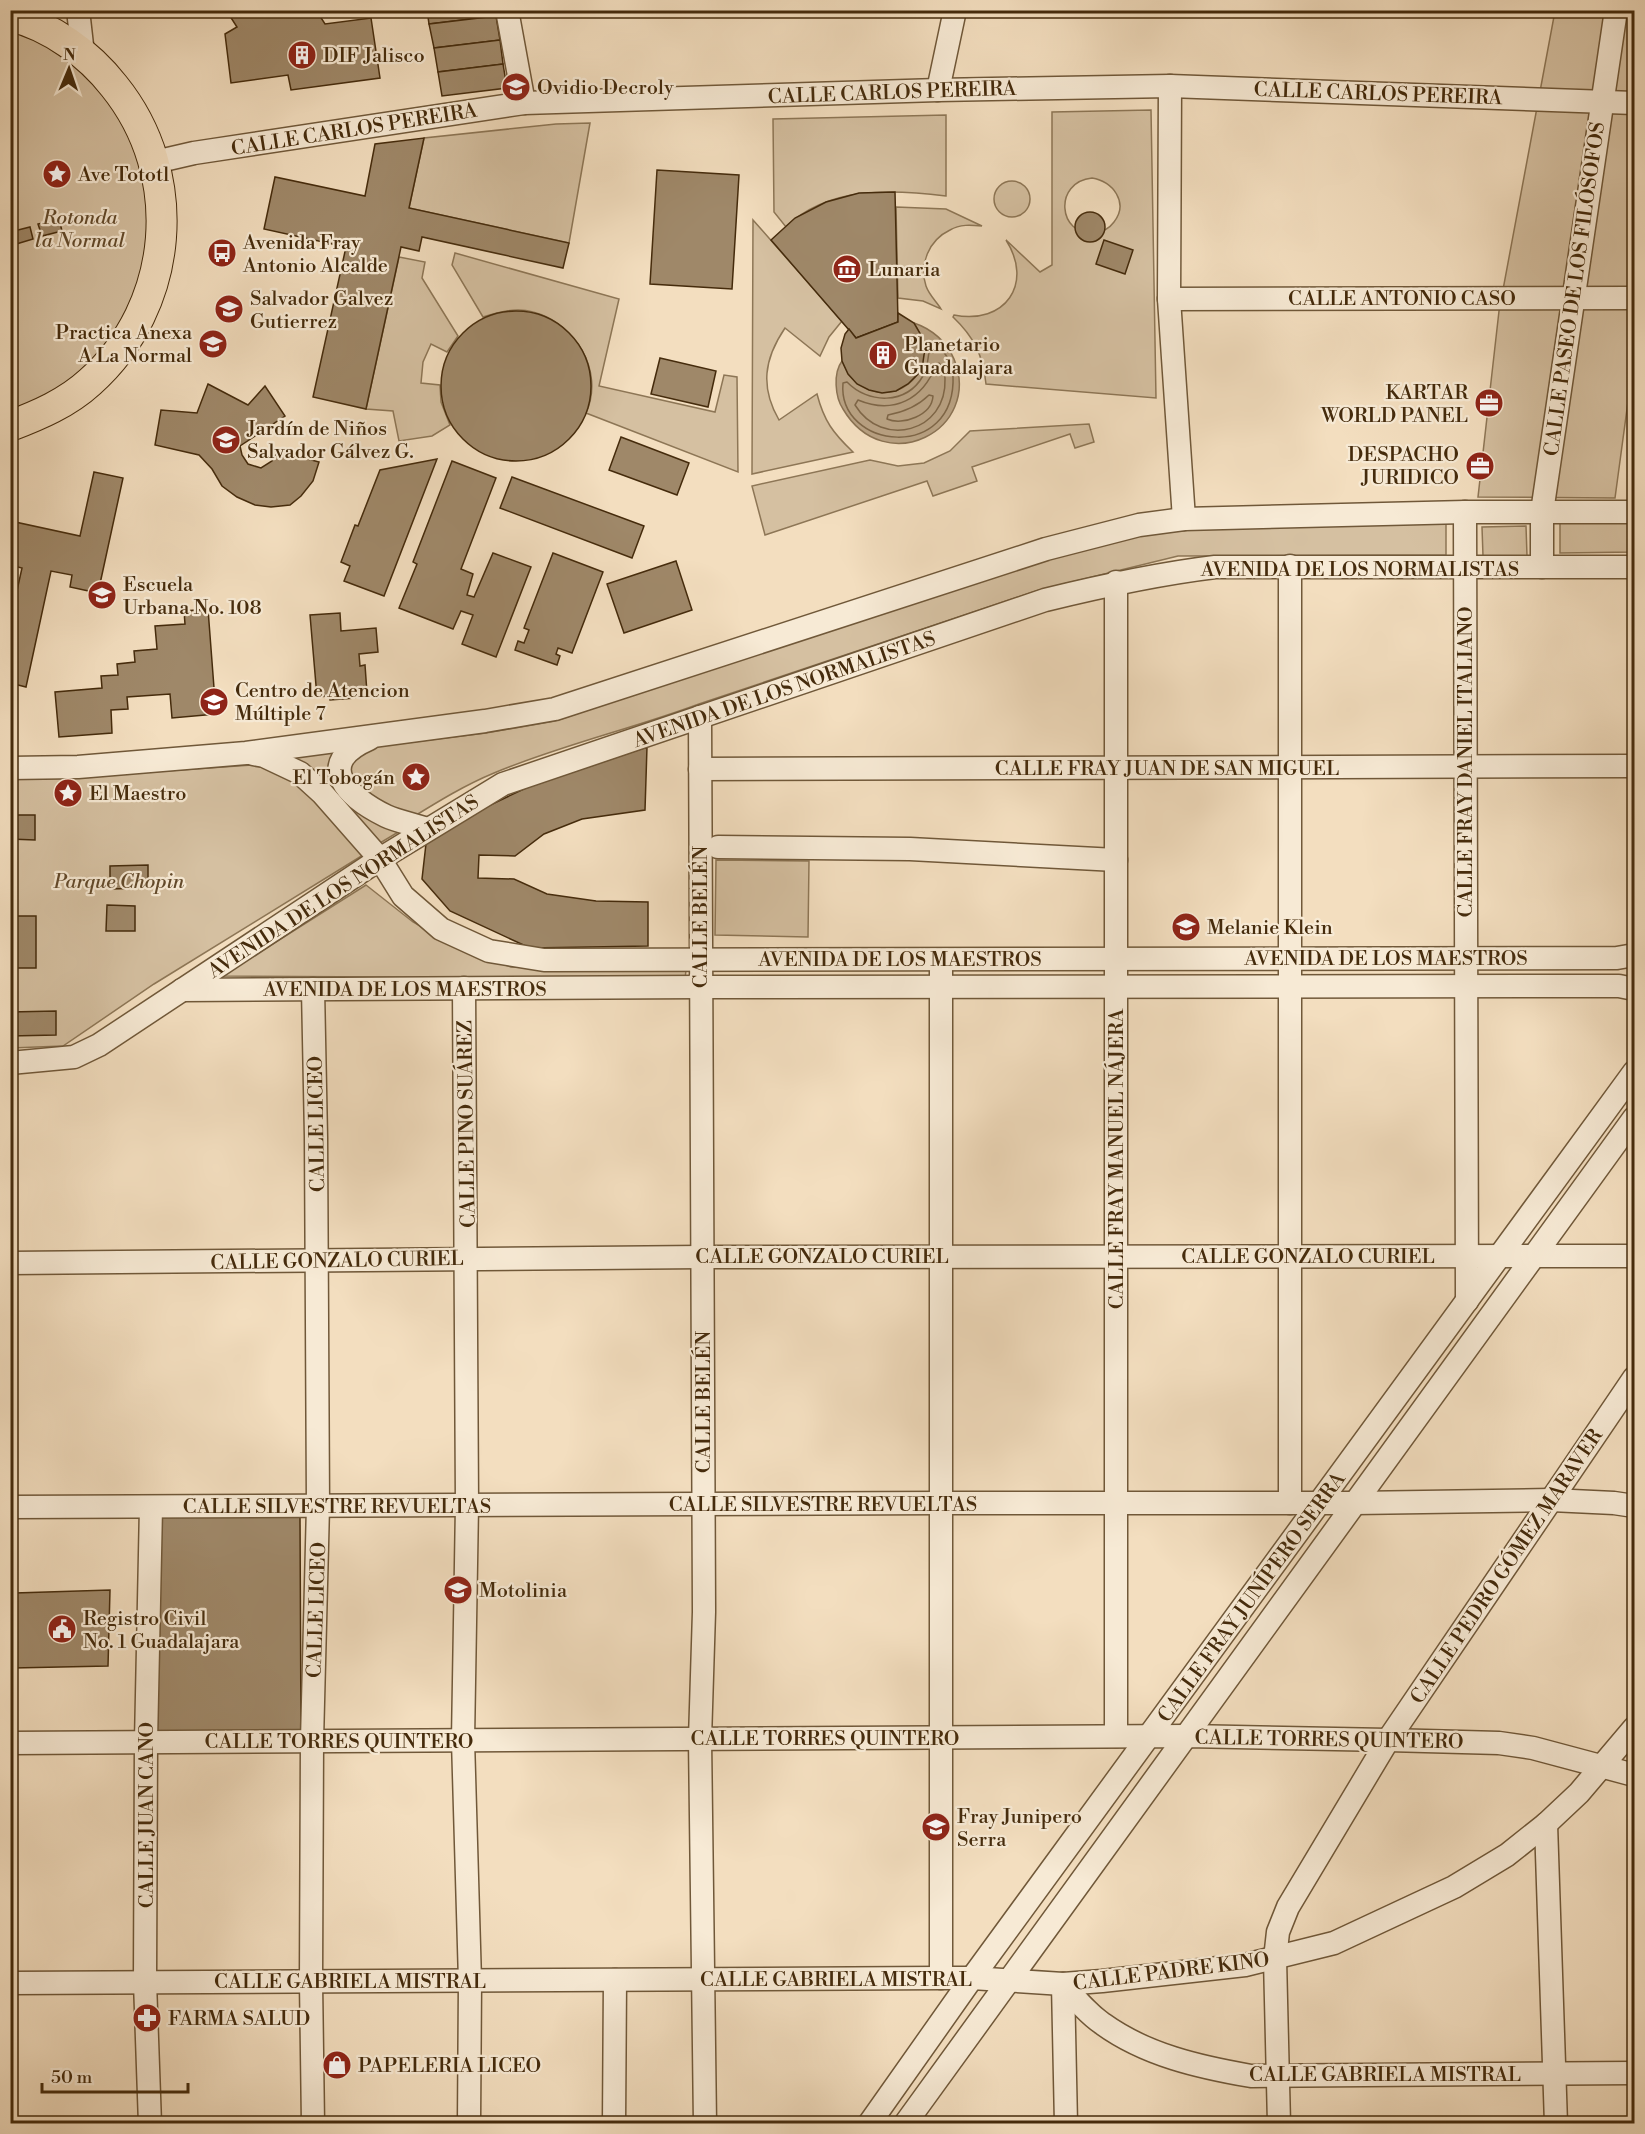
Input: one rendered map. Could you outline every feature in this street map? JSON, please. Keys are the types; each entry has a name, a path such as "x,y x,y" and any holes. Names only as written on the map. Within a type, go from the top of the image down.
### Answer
{"main road":[{"path":"10,16 53,22 103,72 126,101 143,130 154,162 162,209 159,257 149,297 122,347 89,382 48,411 10,426"}],"street":[{"path":"78,10 83,54"},
{"path":"507,10 524,103"},
{"path":"938,90 955,10"},
{"name":"CALLE PASEO DE LOS FILÓSOFOS","path":"1542,567 1542,512 1616,10"},
{"path":"1170,86 1169,299 1184,519"},
{"name":"CALLE CARLOS PEREIRA","path":"154,162 194,153 524,103 938,90 1170,86 1635,103"},
{"name":"CALLE ANTONIO CASO","path":"1169,299 1635,298"},
{"path":"10,768 78,767 246,753 485,721 555,709 1046,549 1139,525 1184,519 1465,512 1635,512"},
{"name":"CALLE FRAY DANIEL ITALIANO","path":"1465,512 1467,1301"},
{"path":"1290,566 1290,1503"},
{"name":"AVENIDA DE LOS NORMALISTAS","path":"10,1063 74,1057 99,1045 380,859 502,784 1046,600 1116,582 1215,567 1635,567"},
{"name":"CALLE FRAY MANUEL NÁJERA","path":"1116,582 1116,1736"},
{"name":"CALLE BELÉN","path":"700,717 704,1612 700,1739 705,2124"},
{"path":"378,735 353,746 345,754 340,762 341,780 357,797 387,816 427,829"},
{"name":"AVENIDA DE LOS MAESTROS","path":"246,753 264,756 300,773 338,809 380,859 403,896 441,929 489,951 544,960 1617,958 1635,955"},
{"name":"CALLE FRAY JUAN DE SAN MIGUEL","path":"700,769 1635,766"},
{"path":"718,848 910,849 1116,860"},
{"path":"941,959 941,1978"},
{"name":"AVENIDA DE LOS MAESTROS","path":"182,990 1619,986 1635,989"},
{"name":"CALLE PINO SUÁREZ","path":"464,988 467,1505 463,1740 470,1981 469,2124"},
{"name":"CALLE LICEO","path":"313,2124 312,1741 318,1506 314,989"},
{"name":"CALLE FRAY JUNÍPERO SERRA","path":"869,2124 972,1978 1635,1072"},
{"name":"CALLE FRAY JUNÍPERO SERRA","path":"905,2124 1635,1118"},
{"name":"CALLE GONZALO CURIEL","path":"10,1263 467,1258 1635,1256"},
{"name":"CALLE PEDRO GÓMEZ MARAVER","path":"1279,2124 1275,1959 1278,1932 1288,1907 1388,1740 1635,1378"},
{"name":"CALLE SILVESTRE REVUELTAS","path":"10,1507 1355,1503 1551,1500 1635,1506"},
{"name":"CALLE JUAN CANO","path":"150,2124 145,1982 146,1742 151,1507"},
{"name":"CALLE PADRE KINO","path":"1063,1984 1209,1971 1275,1959 1334,1943 1454,1887 1508,1855 1579,1793 1635,1728"},
{"name":"CALLE TORRES QUINTERO","path":"10,1743 1187,1736 1499,1743 1533,1748 1635,1775"},
{"path":"1546,1824 1556,2124"},
{"name":"CALLE GABRIELA MISTRAL","path":"10,1983 972,1978 1063,1984 1101,2022 1153,2051 1204,2068 1251,2076 1635,2073"},
{"path":"614,2124 615,1980"},
{"path":"1063,1984 1066,2124"}],"green space":[{"path":"1555,11 1634,11 1634,357 1615,498 1478,497 1499,311"},
{"name":"Rotonda la Normal","path":"11,30 36,39 71,62 118,112 137,148 146,178 150,209 149,240 144,270 134,300 119,328 82,373 48,396 11,413"},
{"path":"1151,110 1156,398 986,384 980,355 972,339 953,317 954,315 988,314 1010,298 1017,272 1014,256 1006,240 1040,272 1052,265 1052,112","holes":["1092,178 1112,188 1116,194 1120,208 1118,215 1105,230 1094,233 1082,232 1067,218 1066,198 1079,182"]},
{"path":"946,115 946,196 883,192 841,197 821,204 786,227 774,212 773,119"},
{"path":"590,123 569,243 409,208 424,138 556,124"},
{"path":"1012,181 1025,186 1030,199 1025,212 1012,217 999,212 994,199 999,186"},
{"path":"896,207 946,209 982,226 966,225 954,228 943,234 931,246 925,261 924,278 929,292 941,309 923,301 898,298"},
{"path":"753,220 842,321 829,337 820,356 785,328 773,351 767,373 767,385 773,408 779,420 817,394 830,426 853,452 752,474"},
{"path":"455,253 619,299 599,386 715,412 724,375 737,377 738,472 586,413 591,397 592,381 589,365 573,338 562,327 533,312 514,310 483,317 452,265"},
{"path":"399,257 425,262 422,278 458,336 447,352 431,344 423,362 421,383 440,385 441,402 450,425 432,436 399,441 393,411 366,409"},
{"path":"1089,424 1094,442 1075,448 1070,434 972,467 977,481 933,496 927,481 765,535 752,486 870,460 898,466 924,463 950,451 970,431"},
{"path":"1446,520 1446,555 1178,556 1039,590 519,763 473,783 413,817 382,806 352,783 346,764 363,748 486,733 555,721 1047,557 1177,527"},
{"path":"1560,523 1634,523 1634,552 1560,553"},
{"path":"1526,526 1527,556 1483,556 1482,527"},
{"path":"339,748 347,796 340,803 290,760 292,752"},
{"name":"Parque Chopin","path":"252,765 271,766 290,774 368,852 154,984 63,1046 11,1048 10,777 79,777"},
{"path":"354,802 405,828 380,843 347,808"},
{"path":"716,860 809,861 808,937 715,935"},
{"path":"366,885 413,922 456,947 511,967 686,970 685,979 222,976"}],"water":[{"path":"914,323 938,337 954,359 959,384 955,407 943,425 925,437 904,443 882,441 861,430 843,409 837,392 837,372 842,361 855,380 870,390 887,392 902,388 915,378 922,363 923,344"}],"building":[{"name":"DIF Jalisco","path":"226,10 316,10 325,24 371,18 380,78 291,90 288,75 231,83 225,34 237,27"},
{"path":"427,10 495,10 496,16 429,24"},
{"path":"496,16 500,40 434,48 429,24"},
{"path":"500,40 503,64 438,72 434,48"},
{"path":"503,64 507,88 442,96 438,72"},
{"path":"424,138 409,208 569,243 563,268 422,237 419,251 401,247 366,409 313,397 346,247 264,229 275,177 365,196 375,144"},
{"path":"657,170 739,175 732,289 650,284"},
{"name":"Lunaria","path":"895,192 898,322 856,338 771,240 795,218 826,202 859,193"},
{"path":"1090,212 1101,216 1105,227 1101,238 1090,242 1079,238 1075,227 1079,216"},
{"path":"59,219 62,231 42,236 38,224"},
{"path":"30,227 33,239 13,245 10,232"},
{"path":"1104,240 1133,250 1125,274 1096,264"},
{"path":"516,311 545,316 558,323 569,333 579,344 586,357 591,386 586,415 579,428 569,439 558,449 545,456 516,461 487,456 474,449 463,439 453,428 446,415 441,386 446,357 453,344 463,333 474,323 487,316"},
{"name":"Planetario Guadalajara","path":"898,313 914,323 921,335 925,348 923,362 918,374 896,391 882,393 869,390 857,384 848,374 842,361 841,348 845,334 849,329 856,338 898,322"},
{"path":"660,358 716,371 708,407 651,394"},
{"path":"208,384 248,405 265,386 285,416 240,446 242,455 248,464 261,468 272,461 278,451 319,462 313,481 290,505 271,507 255,505 237,497 222,486 212,469 199,455 155,445 161,410 197,413"},
{"path":"621,437 689,463 677,495 609,470"},
{"path":"437,459 384,596 344,581 350,566 341,562 380,470"},
{"path":"452,461 496,478 461,569 473,574 467,595 474,597 493,553 531,567 496,657 462,644 473,615 461,611 453,629 399,608 417,564 413,562"},
{"path":"94,472 123,478 98,593 70,587 72,575 51,571 26,687 10,683 10,622 22,568 10,565 10,544 15,522 80,536"},
{"path":"512,477 644,526 632,558 500,508"},
{"path":"553,553 603,572 572,653 558,648 556,654 560,656 557,665 515,650 518,641 524,643 529,630 524,628"},
{"path":"676,561 692,610 624,633 607,584"},
{"path":"208,609 216,714 172,718 170,694 127,697 128,709 111,710 112,733 59,737 55,692 102,688 101,676 118,675 117,664 135,662 134,651 157,649 155,626 185,624 184,611"},
{"path":"340,613 341,631 376,628 378,652 359,654 360,666 365,665 367,693 355,695 355,698 330,700 329,696 317,697 310,615"},
{"path":"647,747 645,810 582,819 544,834 515,856 479,855 478,878 514,879 547,894 596,901 648,902 648,946 530,948 450,911 422,879 427,835 528,787"},
{"path":"10,815 35,815 35,840 10,839"},
{"path":"148,865 148,888 110,889 110,866"},
{"path":"107,905 135,906 135,931 106,931"},
{"path":"13,916 36,916 36,968 13,968"},
{"path":"56,1011 56,1035 10,1036 10,1012"},
{"path":"156,1517 300,1517 301,1738 156,1739"},
{"name":"Registro Civil No. 1 Guadalajara","path":"110,1590 108,1666 13,1668 15,1593"}],"place":[{"name":"DIF Jalisco","path":"302,55"},
{"name":"Ovidio Decroly","path":"516,87"},
{"name":"Ave Tototl","path":"57,174"},
{"name":"Avenida Fray Antonio Alcalde","path":"222,253"},
{"name":"Lunaria","path":"847,269"},
{"name":"Salvador Galvez Gutierrez","path":"229,309"},
{"name":"Practica Anexa A La Normal","path":"213,344"},
{"name":"Planetario Guadalajara","path":"883,355"},
{"name":"KARTAR WORLD PANEL","path":"1489,403"},
{"name":"Jardín de Niños Salvador Gálvez G.","path":"226,440"},
{"name":"DESPACHO JURIDICO","path":"1480,466"},
{"name":"Escuela Urbana No. 108","path":"102,595"},
{"name":"Centro de Atencion Múltiple 7","path":"214,702"},
{"name":"El Tobogán","path":"416,777"},
{"name":"El Maestro","path":"68,793"},
{"name":"Melanie Klein","path":"1186,927"},
{"name":"Motolinia","path":"458,1590"},
{"name":"Registro Civil No. 1 Guadalajara","path":"62,1629"},
{"name":"Fray Junipero Serra","path":"936,1827"},
{"name":"FARMA SALUD","path":"147,2018"},
{"name":"PAPELERIA LICEO","path":"337,2065"}]}
